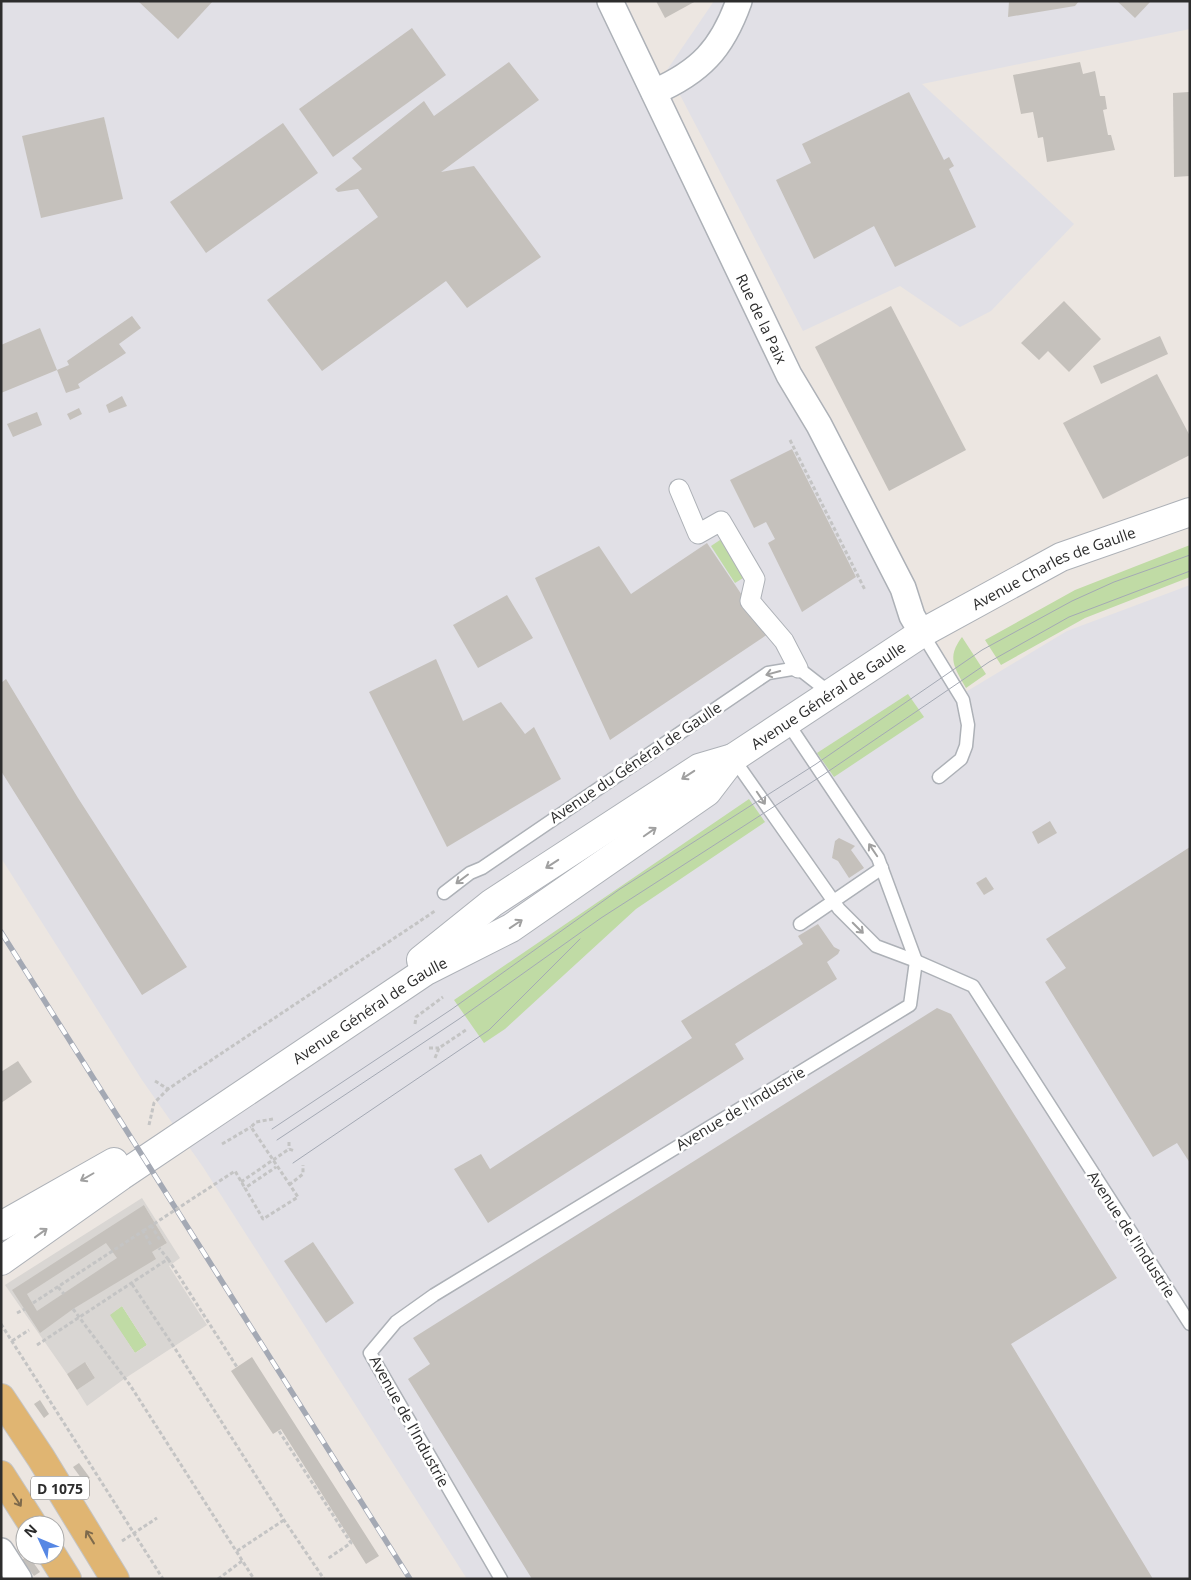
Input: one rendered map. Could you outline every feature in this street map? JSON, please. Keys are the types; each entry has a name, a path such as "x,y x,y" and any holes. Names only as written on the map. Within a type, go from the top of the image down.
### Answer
{"main road":[{"name":"Avenue Charles de Gaulle","path":"922,633 1061,557 1190,512"},
{"name":"Avenue Général de Gaulle","path":"1,1226 138,1148 420,962 468,937 511,928 707,792 733,758 922,633"},
{"name":"Avenue Général de Gaulle","path":"1,1261 121,1176 426,971 468,937"},
{"name":"D 1075","path":"1,1398 41,1458 116,1579"},
{"name":"D 1075","path":"1,1475 27,1515"},
{"path":"58,1565 67,1579"}],"street":[{"name":"Rue de la Paix","path":"610,1 789,375 819,425 903,588 912,616 922,633"},
{"path":"654,92 682,78 708,58 729,27 739,1"},
{"path":"679,490 698,534 721,521 755,579 750,601 784,641 798,668"},
{"path":"1,1551 19,1579"}],"lane":[{"path":"922,633 963,700 968,725 966,746 960,759 939,777"},
{"path":"798,668 830,693"},
{"name":"Avenue du Général de Gaulle","path":"444,893 470,873 482,868 768,673 798,668"},
{"path":"787,722 878,858 916,961"},
{"path":"733,758 834,902 876,946 916,961"},
{"path":"800,924 882,868"},
{"name":"Avenue de l'Industrie","path":"501,1579 370,1353 396,1322 434,1296 910,1005 916,961 973,986 1190,1324"}],"path":[{"path":"790,440 865,590"},
{"path":"415,1024 416,1017 444,997"},
{"path":"429,1048 439,1048 466,1030"},
{"path":"435,1058 439,1048"},
{"path":"154,1137 148,1128 154,1103 168,1089"},
{"path":"33,1304 235,1171 263,1219 298,1197 276,1167 251,1127 256,1122 273,1119"},
{"path":"290,1142 290,1149"},
{"path":"241,1182 290,1149"},
{"path":"290,1149 295,1151"},
{"path":"289,1185 303,1174 304,1165"},
{"path":"245,1188 276,1167"},
{"path":"151,1225 160,1240"},
{"path":"142,1231 151,1245"},
{"path":"159,1248 237,1367"},
{"path":"38,1345 168,1259"},
{"path":"132,1284 324,1579"},
{"path":"58,1287 64,1294"},
{"path":"17,1313 25,1309"},
{"path":"73,1309 78,1319 130,1385 254,1579"},
{"path":"1,1324 163,1579"},
{"path":"12,1341 29,1330"},
{"path":"279,1431 350,1543 327,1559"},
{"path":"118,1544 157,1518"},
{"path":"237,1551 284,1520"},
{"path":"218,1579 242,1561"}],"shaded area":[{"path":"1,1 606,1 954,699 1067,631 1190,585 1190,1579 467,1579 203,1167 142,1080 1,858"},
{"path":"714,1 1190,1 1190,29 922,84 1074,224 991,311 960,327 900,286 803,331 667,70"},
{"path":"142,1198 180,1258 169,1266 207,1325 124,1379 87,1406 77,1390 95,1378 86,1363 67,1374 5,1285","holes":["144,1205 167,1243 152,1252","122,1306 147,1345 135,1353 110,1315"]}],"green space":[{"path":"723,538 748,575 735,583 711,546"},
{"path":"1190,545 1190,577 1085,618 1001,665 985,640 1075,590"},
{"path":"962,637 986,674 966,688 956,669 953,657 957,644"},
{"path":"908,694 924,717 834,777 817,753"},
{"path":"749,799 765,822 636,909 505,1029 484,1043 454,1000"},
{"path":"122,1306 147,1345 135,1353 109,1315"}],"building":[{"path":"138,1 213,1 178,39"},
{"path":"656,1 696,1 665,18"},
{"path":"1009,1 1079,1 1075,6 1008,17"},
{"path":"1117,1 1151,1 1135,18"},
{"path":"412,28 446,75 333,157 299,109"},
{"path":"509,62 539,100 441,172 474,166 541,257 467,308 446,281 322,371 267,300 378,217 358,189 338,192 335,189 362,169 352,158 424,101 434,116"},
{"path":"1080,62 1083,74 1095,71 1100,96 1105,96 1107,109 1103,110 1108,135 1111,135 1115,150 1047,162 1043,137 1038,138 1033,112 1021,114 1013,75"},
{"path":"909,92 944,160 949,157 954,166 949,169 976,227 895,267 874,226 814,259 776,180 811,163 802,144"},
{"path":"1189,92 1190,176 1174,177 1173,93"},
{"path":"104,117 123,199 41,218 22,136"},
{"path":"283,123 318,173 206,253 170,202"},
{"path":"1064,301 1101,339 1069,372 1048,351 1039,360 1021,343"},
{"path":"891,306 966,450 889,491 815,347"},
{"path":"132,316 141,328 119,344 126,353 78,384 80,388 66,393 57,370 69,365 67,361"},
{"path":"40,328 57,370 1,393 1,345"},
{"path":"1160,336 1168,354 1101,384 1093,366"},
{"path":"1157,374 1190,436 1190,455 1103,499 1063,423"},
{"path":"122,396 127,406 109,413 106,405"},
{"path":"79,408 82,414 70,420 67,414"},
{"path":"37,412 42,425 13,437 7,424"},
{"path":"792,449 856,577 802,612 768,543 775,539 766,522 754,528 730,480"},
{"path":"707,543 768,634 610,740 535,578 599,546 631,594"},
{"path":"507,595 533,638 478,668 453,625"},
{"path":"436,659 463,721 501,702 525,734 534,727 561,779 447,847 369,692"},
{"path":"6,679 78,798 187,967 142,995 1,771 1,683"},
{"path":"1050,821 1057,833 1038,844 1032,832"},
{"path":"839,838 855,846 851,850 864,868 849,878 838,861 832,858 835,841"},
{"path":"1190,847 1190,1163 1177,1143 1153,1157 1045,982 1066,968 1046,939"},
{"path":"986,877 994,889 984,895 976,883"},
{"path":"818,924 834,947 840,950 838,954 827,962 837,979 735,1044 744,1059 488,1223 454,1169 481,1154 490,1169 692,1038 681,1021 803,944 798,936"},
{"path":"937,1008 951,1014 1117,1278 1011,1344 1153,1579 532,1579 408,1379 430,1364 413,1338"},
{"path":"18,1061 32,1082 1,1103 1,1072"},
{"path":"144,1205 167,1243 152,1252 156,1259 73,1309 40,1333 12,1290","holes":["106,1243 117,1258 37,1311 27,1294"]},
{"path":"313,1242 354,1303 326,1323 284,1261"},
{"path":"252,1357 379,1556 366,1564 281,1429 273,1434 231,1371"},
{"path":"85,1362 95,1378 77,1390 67,1374"},
{"path":"40,1400 49,1414 44,1418 34,1404"},
{"path":"79,1463 90,1478 84,1482 73,1467"},
{"path":"26,1565 35,1565 40,1572 34,1576"}],"tram line":[{"path":"272,1129 452,1009 620,889 816,764 982,650 1072,601 1114,582 1190,555"},
{"path":"277,1140 459,1019 601,918 823,775 989,662 1069,617 1190,571"},
{"path":"293,1163 489,1030 580,939"}],"railway":[{"path":"1,932 410,1579"}]}
